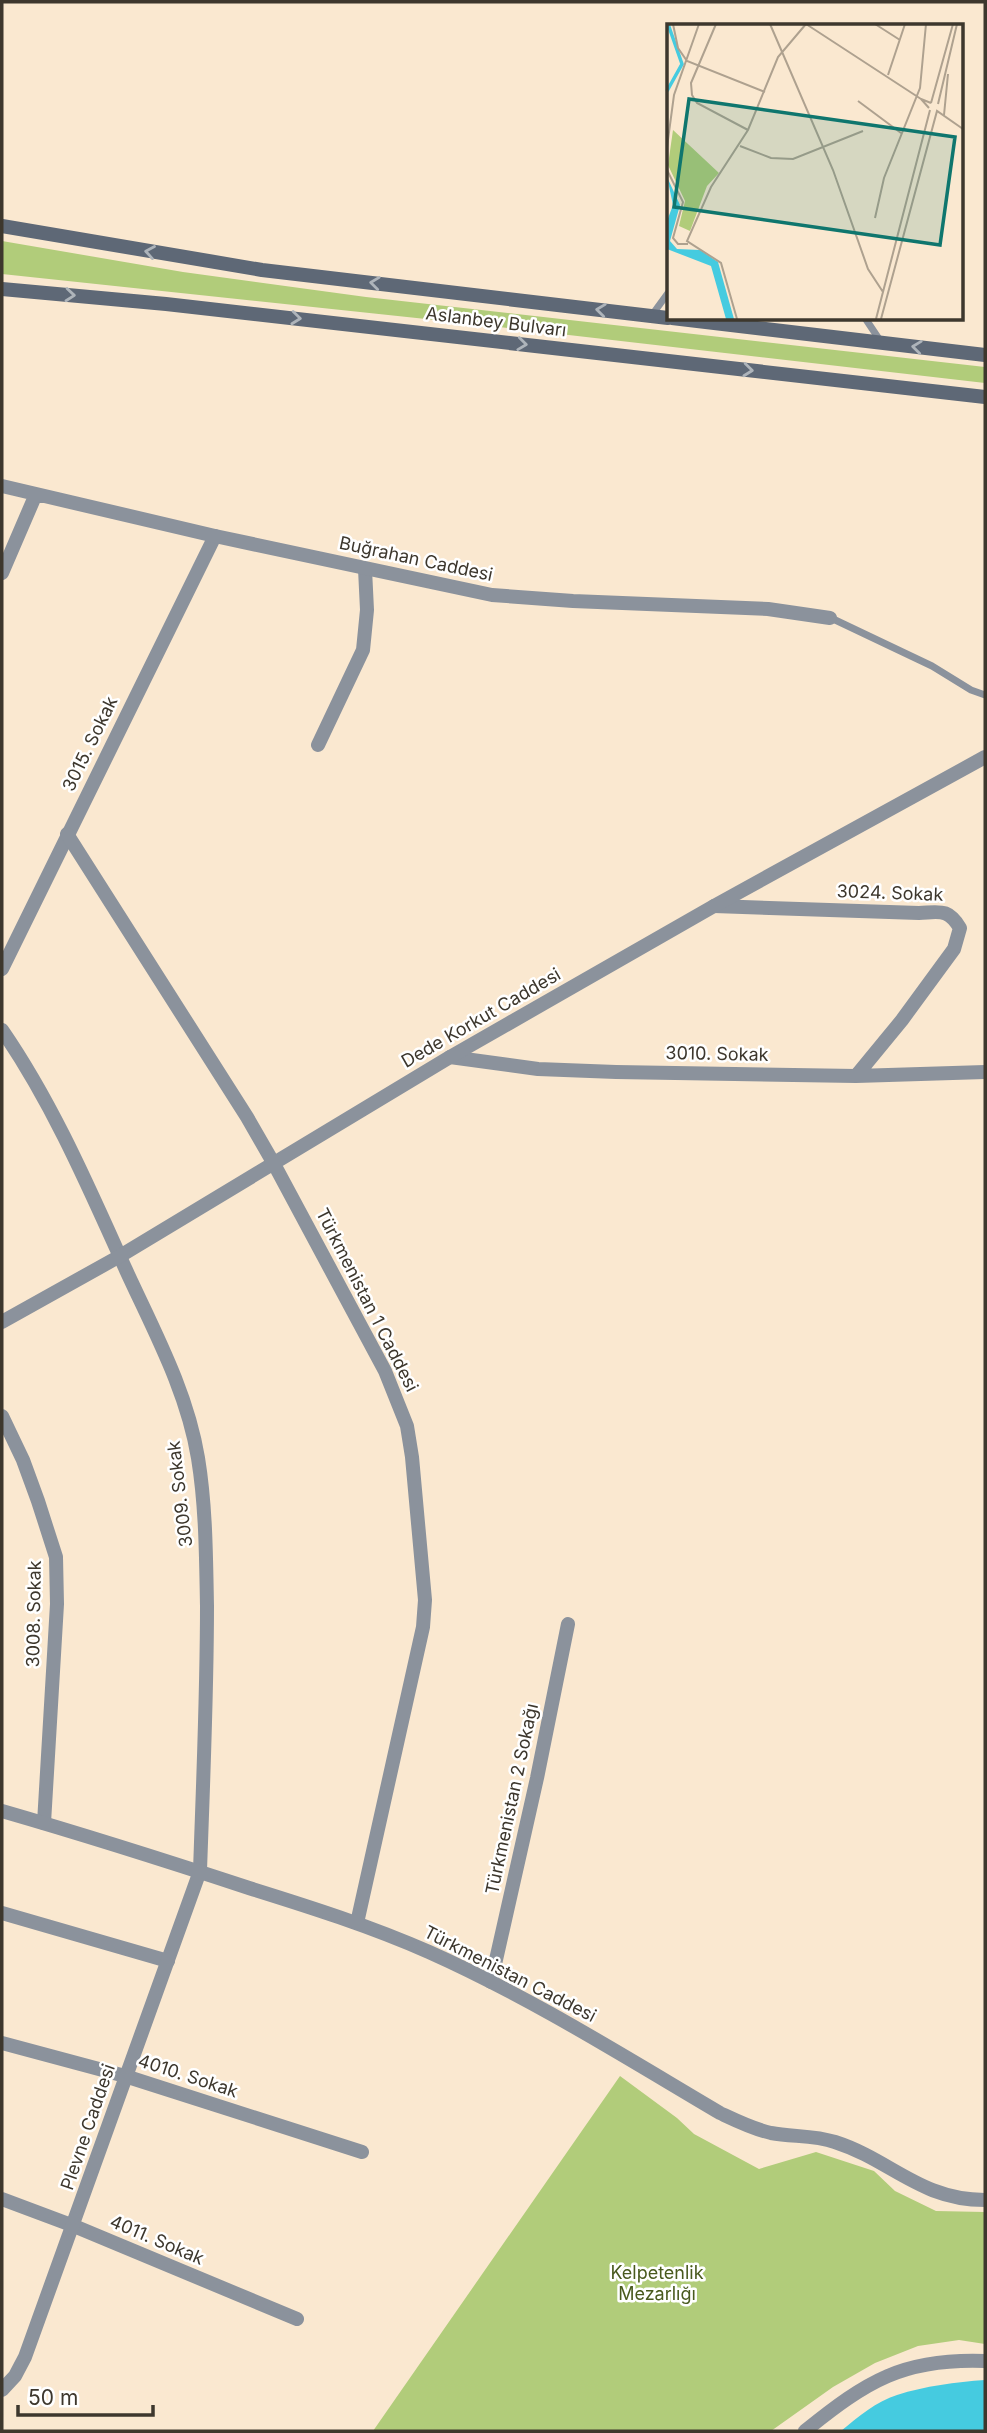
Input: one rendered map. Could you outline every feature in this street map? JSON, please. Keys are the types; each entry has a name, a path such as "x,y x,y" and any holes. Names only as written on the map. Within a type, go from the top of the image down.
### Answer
{"main road":[{"name":"Aslanbey Bulvarı","path":"2,226 262,270 667,318"},
{"name":"Aslanbey Bulvarı","path":"2,289 166,304 985,397"},
{"name":"Aslanbey Bulvarı","path":"688,320 985,355"}],"street":[{"name":"Buğrahan Caddesi","path":"2,486 215,536 492,595 768,609 830,618"},
{"path":"2,573 36,494"},
{"name":"3015. Sokak","path":"2,970 215,536"},
{"path":"318,745 363,650 367,610 365,569"},
{"name":"Dede Korkut Caddesi","path":"2,1322 120,1256 450,1057 714,906 985,757"},
{"name":"Türkmenistan 1 Caddesi","path":"68,834 211,1058 274,1164 385,1371 407,1426 425,1600 423,1627 356,1923"},
{"name":"3024. Sokak","path":"714,906 944,912 953,916 960,928 954,948 902,1020 856,1076"},
{"name":"3009. Sokak","path":"2,1030 52,1114 120,1256 175,1377 188,1413 198,1457 203,1498 207,1592 200,1871"},
{"name":"3010. Sokak","path":"450,1057 538,1069 856,1076 985,1072"},
{"name":"3008. Sokak","path":"2,1416 34,1490 56,1557 57,1604 44,1823"},
{"name":"Türkmenistan 2 Sokağı","path":"491,1982 568,1624"},
{"name":"Türkmenistan Caddesi","path":"2,1811 200,1871 356,1923 428,1952 491,1982 740,2122 773,2134 820,2138 837,2143 935,2192 957,2198 985,2200"},
{"name":"Plevne Caddesi","path":"2,2390 15,2376 25,2357 200,1871"},
{"path":"2,1913 168,1961"},
{"name":"4010. Sokak","path":"2,2043 125,2076 362,2151"},
{"name":"4011. Sokak","path":"2,2199 74,2226 297,2319"},
{"path":"805,2431 854,2393 904,2369 931,2362 985,2361"}],"lane":[{"path":"651,316 667,294"},
{"path":"866,320 882,342"},
{"path":"830,618 932,666 971,690 985,695"}],"green space":[{"path":"2,241 183,272 366,297 985,367 985,383 473,324 2,274"},
{"name":"Kelpetenlik Mezarlığı","path":"620,2076 677,2118 694,2134 759,2169 816,2152 874,2171 895,2191 936,2211 985,2212 985,2344 959,2340 918,2346 875,2363 833,2387 771,2431 373,2431"}],"water":[{"path":"985,2380 985,2431 841,2431 875,2405 897,2395 941,2385"}]}
